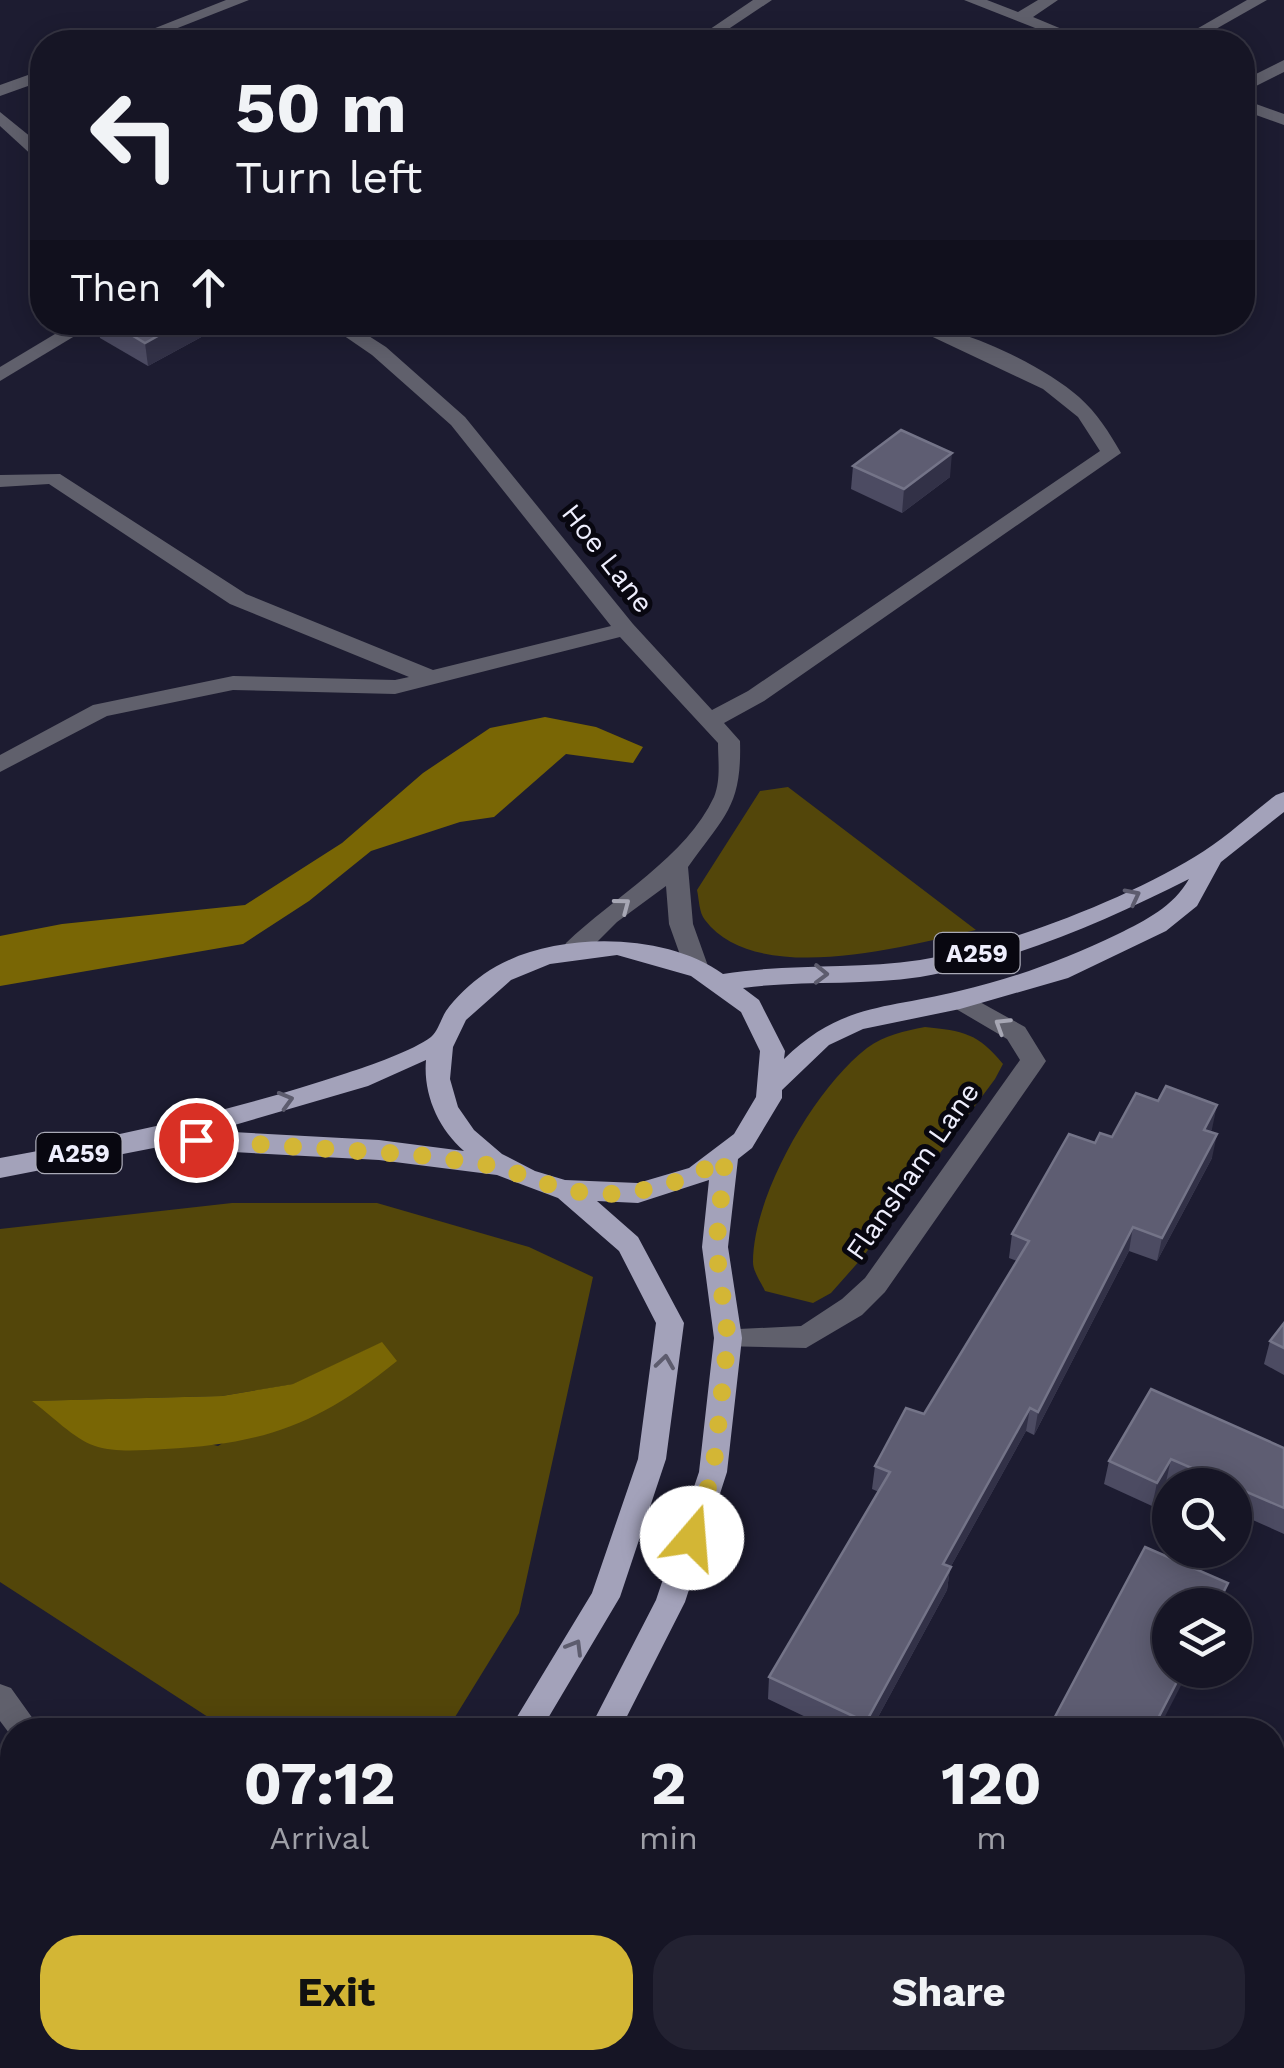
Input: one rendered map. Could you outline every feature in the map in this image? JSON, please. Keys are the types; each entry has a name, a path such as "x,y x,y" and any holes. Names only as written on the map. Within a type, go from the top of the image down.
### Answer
{"main road":[{"name":"A259","path":"724,982 792,973 852,974 922,968 1029,939 1098,914 1212,857 1284,800"},
{"name":"A259","path":"775,1083 820,1040 857,1021 960,1000 1058,972 1157,925 1189,900 1212,857"},
{"path":"630,949 696,966 724,982 755,1010 772,1046 775,1083 766,1110 750,1136 725,1158 691,1177 652,1189 610,1194 567,1191 496,1166 464,1140 444,1109 436,1076 441,1042 459,1009 490,981 529,961 575,950 630,949"},
{"name":"A259","path":"0,1168 159,1138 360,1079 441,1042"},
{"name":"A259","path":"159,1138 379,1150 496,1166"},
{"path":"610,1718 670,1602 713,1472 728,1338 716,1248 725,1158"},
{"path":"531,1718 605,1597 652,1459 670,1322 630,1244 567,1191"}],"street":[{"path":"160,30 241,0"},
{"path":"718,30 764,0"},
{"path":"972,0 1052,30"},
{"path":"1020,18 1050,0"},
{"path":"1204,30 1260,0"},
{"path":"1255,81 1284,65"},
{"path":"0,91 30,80"},
{"path":"1255,109 1284,120"},
{"path":"0,117 30,144"},
{"path":"0,375 67,335"},
{"name":"Hoe Lane","path":"354,335 383,353 450,410 512,482 624,629 728,741 724,798 676,866 609,916 575,950"},
{"path":"709,721 756,696 1111,453 1083,410 1010,364 941,335"},
{"path":"0,481 53,478 238,599 432,678"},
{"path":"0,765 102,710 233,683 395,687 624,629"},
{"path":"676,866 681,924 696,966"},
{"name":"Flansham Lane","path":"728,1338 806,1337 876,1285 1034,1062 1016,1033 960,1000"},
{"path":"0,1698 16,1718"}],"shaded area":[{"path":"545,717 596,727 643,747 633,763 566,754 494,817 460,822 371,851 309,901 243,944 0,986 0,936 62,924 245,905 342,843 423,773 490,728"},
{"path":"788,787 976,930 912,945 834,956 795,957 759,952 728,941 703,917 697,890 760,791"},
{"path":"925,1027 960,1032 986,1046 1003,1064 995,1079 862,1258 831,1293 813,1303 765,1291 753,1266 756,1235 775,1175 808,1116 827,1089 867,1048 888,1037"},
{"path":"232,1203 377,1203 529,1247 593,1277 519,1613 454,1718 210,1718 0,1582 0,1229","holes":["381,1343 218,1446 35,1401 222,1396 294,1384"]},
{"path":"382,1342 397,1361 342,1401 289,1427 232,1442 148,1450 103,1448 79,1438 32,1401 222,1396 293,1384"}],"building":[{"path":"132,335 159,335 145,343"},
{"path":"901,430 952,453 904,489 853,466"},
{"path":"1166,1086 1217,1105 1204,1130 1217,1134 1162,1238 1133,1227 1038,1412 1030,1408 943,1564 951,1567 868,1718 857,1718 769,1677 890,1472 875,1466 906,1408 924,1414 1029,1241 1012,1234 1069,1134 1095,1143 1100,1133 1112,1137 1136,1093 1158,1101"},
{"path":"1284,1323 1284,1348 1270,1341"},
{"path":"1151,1389 1284,1448 1284,1508 1252,1494 1252,1468 1192,1468 1171,1459 1166,1468 1152,1468 1152,1481 1109,1461"},
{"path":"1145,1547 1152,1550 1152,1568 1193,1568 1228,1583 1226,1588 1152,1588 1152,1688 1174,1688 1158,1718 1054,1718"}],"route":[{"path":"196,1140 418,1155 496,1166 567,1191 610,1194 652,1189 691,1177 725,1158 716,1248 728,1338 713,1472 692,1538"}]}
